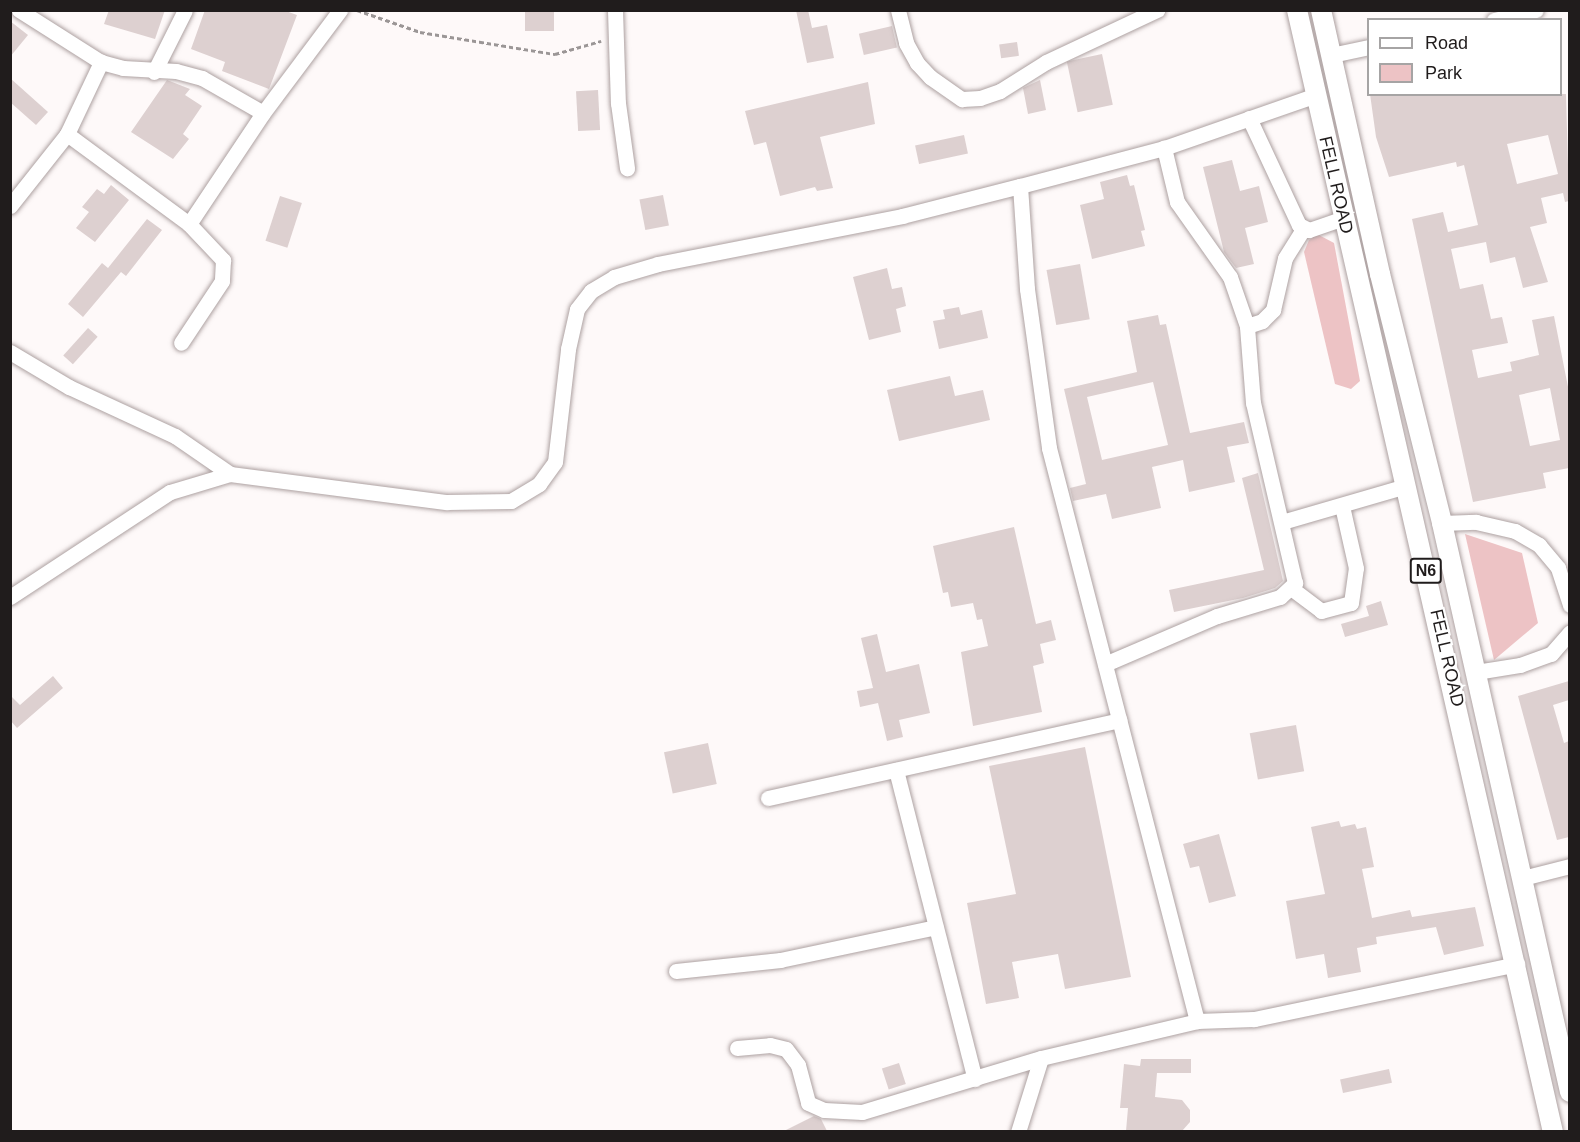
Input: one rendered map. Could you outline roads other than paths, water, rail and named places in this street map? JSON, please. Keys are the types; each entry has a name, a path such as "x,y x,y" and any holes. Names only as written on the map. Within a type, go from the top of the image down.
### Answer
{"main road":[{"name":"FELL ROAD","path":"1297,10 1343,218 1517,964 1553,1131"},
{"name":"FELL ROAD","path":"1321,10 1380,274 1442,523 1523,878 1564,1043 1569,1092"},
{"path":"1548,1105 1569,1101"}],"street":[{"path":"19,10 101,62 153,72 176,71 202,78 263,113"},
{"path":"153,72 185,10"},
{"path":"189,224 263,113 340,10"},
{"path":"615,10 614,37 627,168"},
{"path":"898,10 906,43 917,63 930,77 962,99 980,98 1000,91 1046,62 1157,10"},
{"path":"1502,18 1536,10"},
{"path":"1331,55 1367,46"},
{"path":"10,206 67,134 101,62"},
{"path":"10,597 128,516 170,492 230,474 447,502 510,501 539,484 555,462 568,349 577,309 591,291 614,277 658,264 902,216 1020,186 1164,148 1316,95"},
{"path":"1249,118 1303,229"},
{"path":"67,134 189,224 217,250 224,268 222,281 181,343"},
{"path":"1105,664 1217,616 1280,597 1291,588 1294,573 1254,403 1247,326 1230,277 1178,202 1164,148"},
{"path":"1020,186 1027,289 1049,448 1197,1021"},
{"path":"1247,326 1262,321 1273,310 1285,258 1303,229 1343,218"},
{"path":"10,352 69,387 175,436 230,474"},
{"path":"1282,522 1406,486"},
{"path":"1291,588 1321,611 1351,603 1356,568 1342,506"},
{"path":"1442,523 1476,522 1515,531 1539,545 1558,568 1569,605"},
{"path":"1476,672 1520,665 1551,654 1569,632"},
{"path":"768,798 1119,720"},
{"path":"896,770 975,1079"},
{"path":"1523,878 1569,866"},
{"path":"676,971 780,960 936,927"},
{"path":"737,1048 770,1045 786,1049 798,1065 808,1103 824,1110 862,1112 1041,1058 1197,1021 1254,1019 1517,964"},
{"path":"1018,1131 1041,1058"}]}
